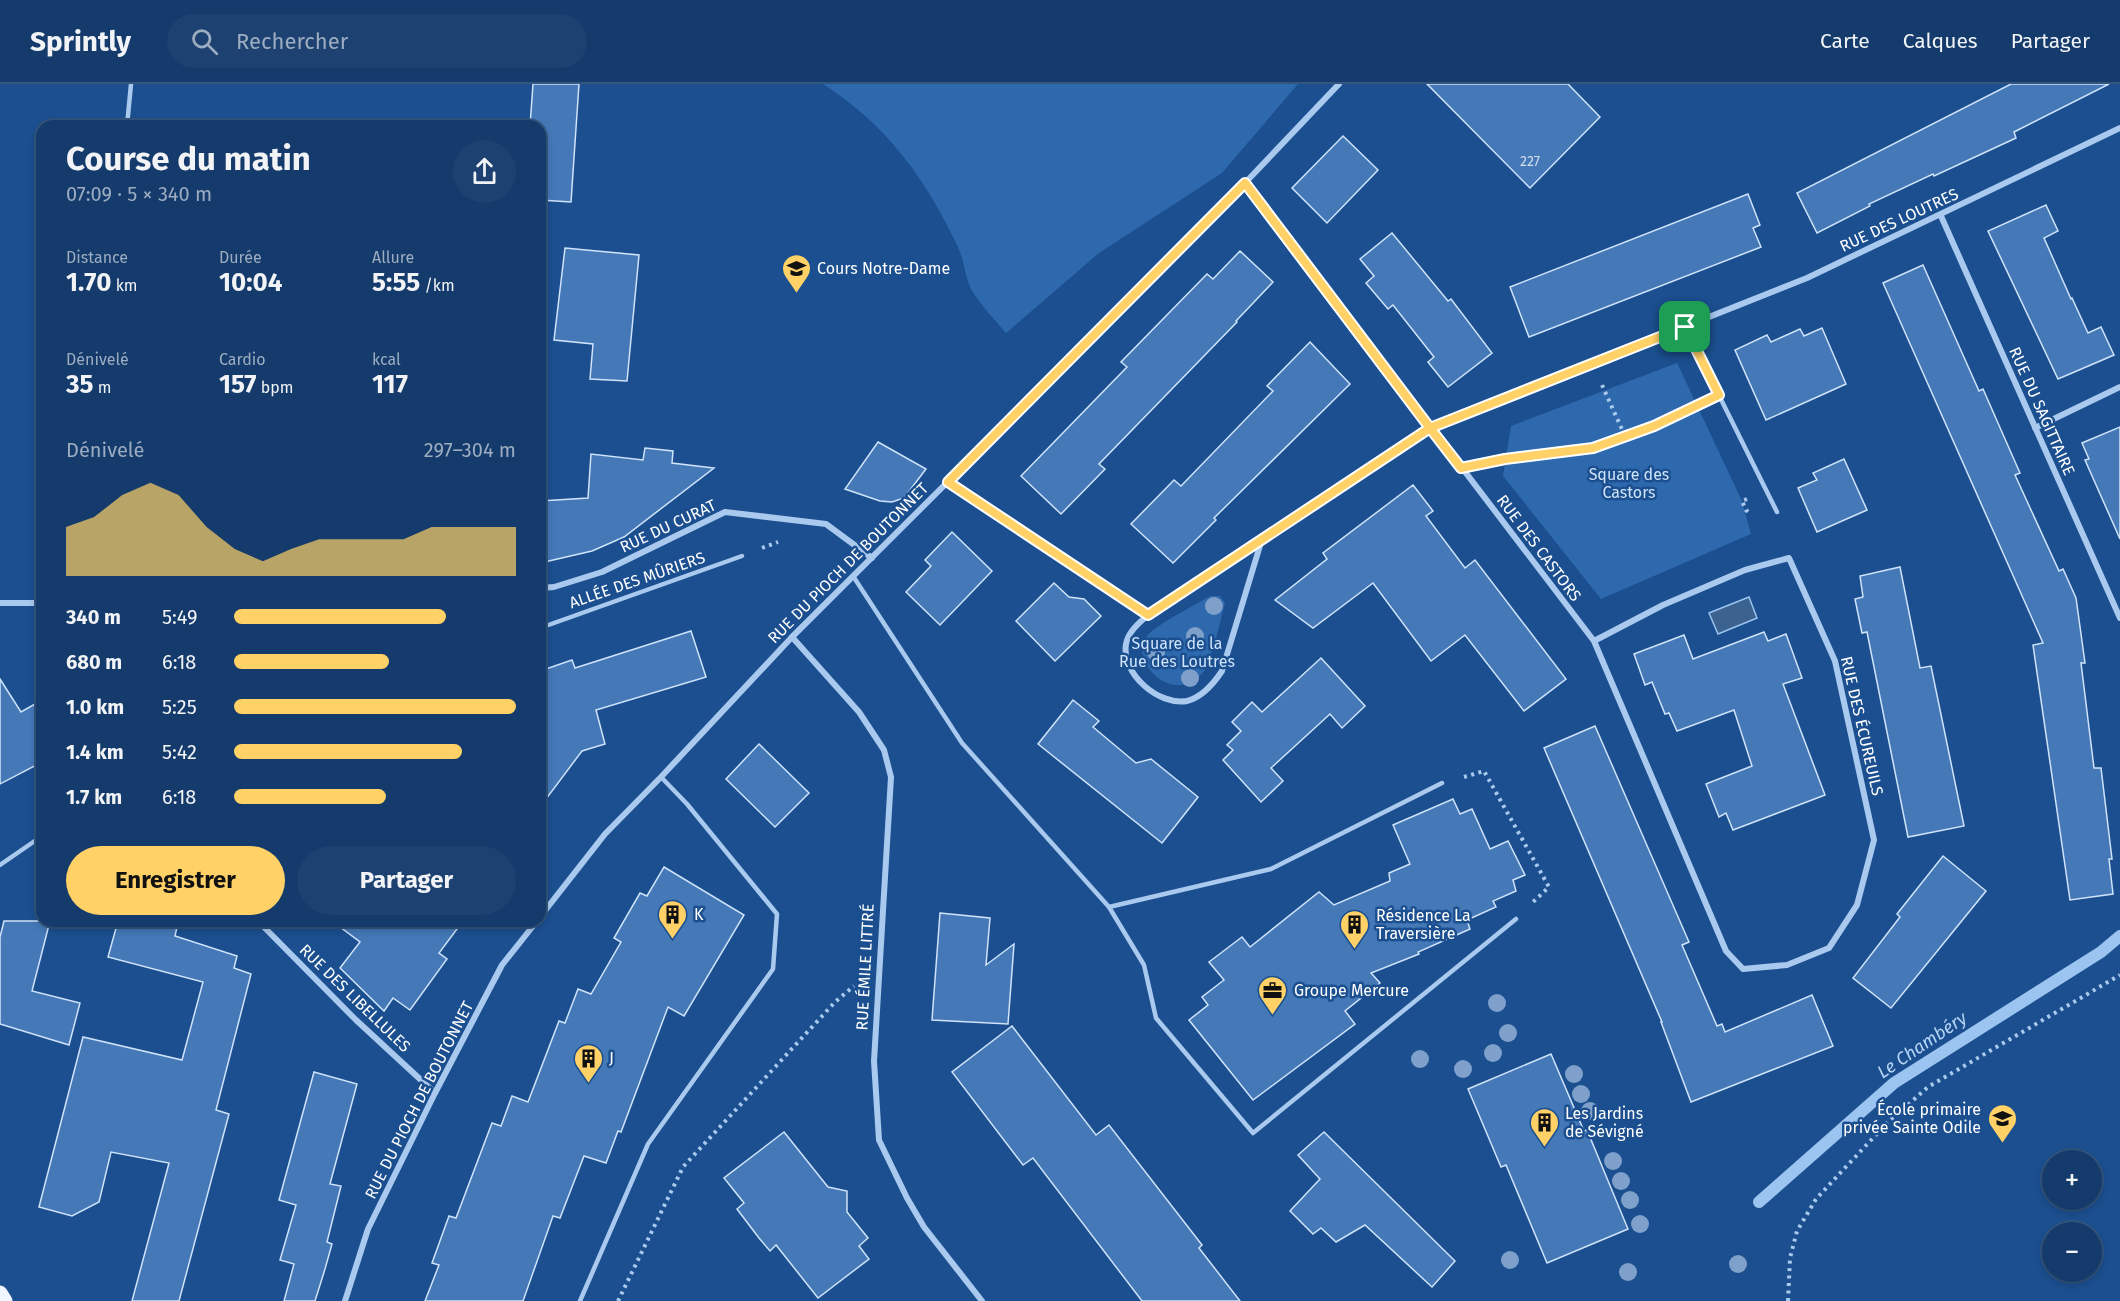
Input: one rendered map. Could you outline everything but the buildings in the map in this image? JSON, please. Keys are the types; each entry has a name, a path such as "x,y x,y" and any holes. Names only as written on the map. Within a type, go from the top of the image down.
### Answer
{"main road":[{"path":"0,1293 5,1301"}],"street":[{"name":"RUE DU PIOCH DE BOUTONNET","path":"546,909 605,834 792,637 1245,183 1339,84"},
{"name":"RUE DES LOUTRES","path":"1262,539 1222,671 1214,683 1190,700 1177,702 1151,691 1132,671 1126,652 1126,642 1135,627 1148,615 1262,539 1430,428 1807,278 1941,216 2120,128"},
{"name":"RUE DES CASTORS","path":"1245,183 1594,641 1726,951 1743,969"},
{"name":"RUE DU SAGITTAIRE","path":"1941,216 2120,618"},
{"path":"2035,428 2120,387"},
{"path":"948,482 1148,615"},
{"name":"RUE DU CURAT","path":"546,588 602,572 725,512 826,524 872,558"},
{"name":"RUE DES ÉCUREUILS","path":"1594,641 1663,605 1745,570 1788,558 1831,651 1874,840 1857,905 1829,948 1787,965 1743,969"},
{"path":"0,603 36,603"},
{"name":"RUE ÉMILE LITTRÉ","path":"792,637 859,712 884,750 891,777 874,1061 879,1140 924,1227 982,1301"},
{"name":"RUE DES LIBELLULES","path":"264,927 356,1020 435,1094"},
{"name":"RUE DU PIOCH DE BOUTONNET","path":"345,1301 368,1229 435,1094 502,965 532,927"}],"lane":[{"path":"128,120 131,84"},
{"path":"1685,327 1777,513"},
{"name":"ALLÉE DES MÛRIERS","path":"546,626 742,556"},
{"path":"853,576 962,743 1109,907 1144,964 1156,1018 1253,1133 1516,919"},
{"path":"580,1301 648,1144 773,969 777,914 687,804 661,777"},
{"path":"1109,907 1271,869 1442,783"},
{"path":"0,865 36,840"}],"path":[{"path":"1593,364 1625,436"},
{"path":"1461,468 1505,459 1593,448 1654,426 1719,395"},
{"path":"1442,783 1484,771 1549,886 1516,919"},
{"path":"618,1301 683,1167 835,1002 878,965"},
{"path":"1788,1301 1790,1258 1797,1231 1816,1199 1886,1124 1928,1087 2120,975"}],"green space":[{"path":"823,84 1298,84 1222,173 1099,253 1006,333 971,289 958,247 918,176 886,136 867,117"},
{"name":"Square des Castors","path":"1677,363 1742,501 1751,534 1601,599 1503,476 1511,426"},
{"name":"Square de la Rue des Loutres","path":"1210,596 1220,596 1225,603 1208,665 1193,681 1180,685 1167,683 1157,677 1148,667 1143,656 1142,645 1152,631 1167,620"}],"shaded area":[{"path":"1749,597 1757,618 1718,634 1709,613"}],"waterway":[{"name":"Le Chambéry","path":"1759,1202 1894,1083 2101,952 2120,936"}],"place":[{"name":"Cours Notre-Dame","path":"796,294"},
{"name":"K","path":"673,940"},
{"name":"Résidence La Traversière","path":"1355,950"},
{"name":"Groupe Mercure","path":"1273,1016"},
{"name":"J","path":"588,1084"},
{"name":"École primaire privée Sainte Odile","path":"2002,1144"},
{"name":"Les Jardins de Sévigné","path":"1544,1148"}],"route":[{"path":"1685,327 1430,428 1148,615 948,482 1245,183 1430,428 1461,468 1505,459 1593,448 1654,426 1719,395 1685,327"}]}
